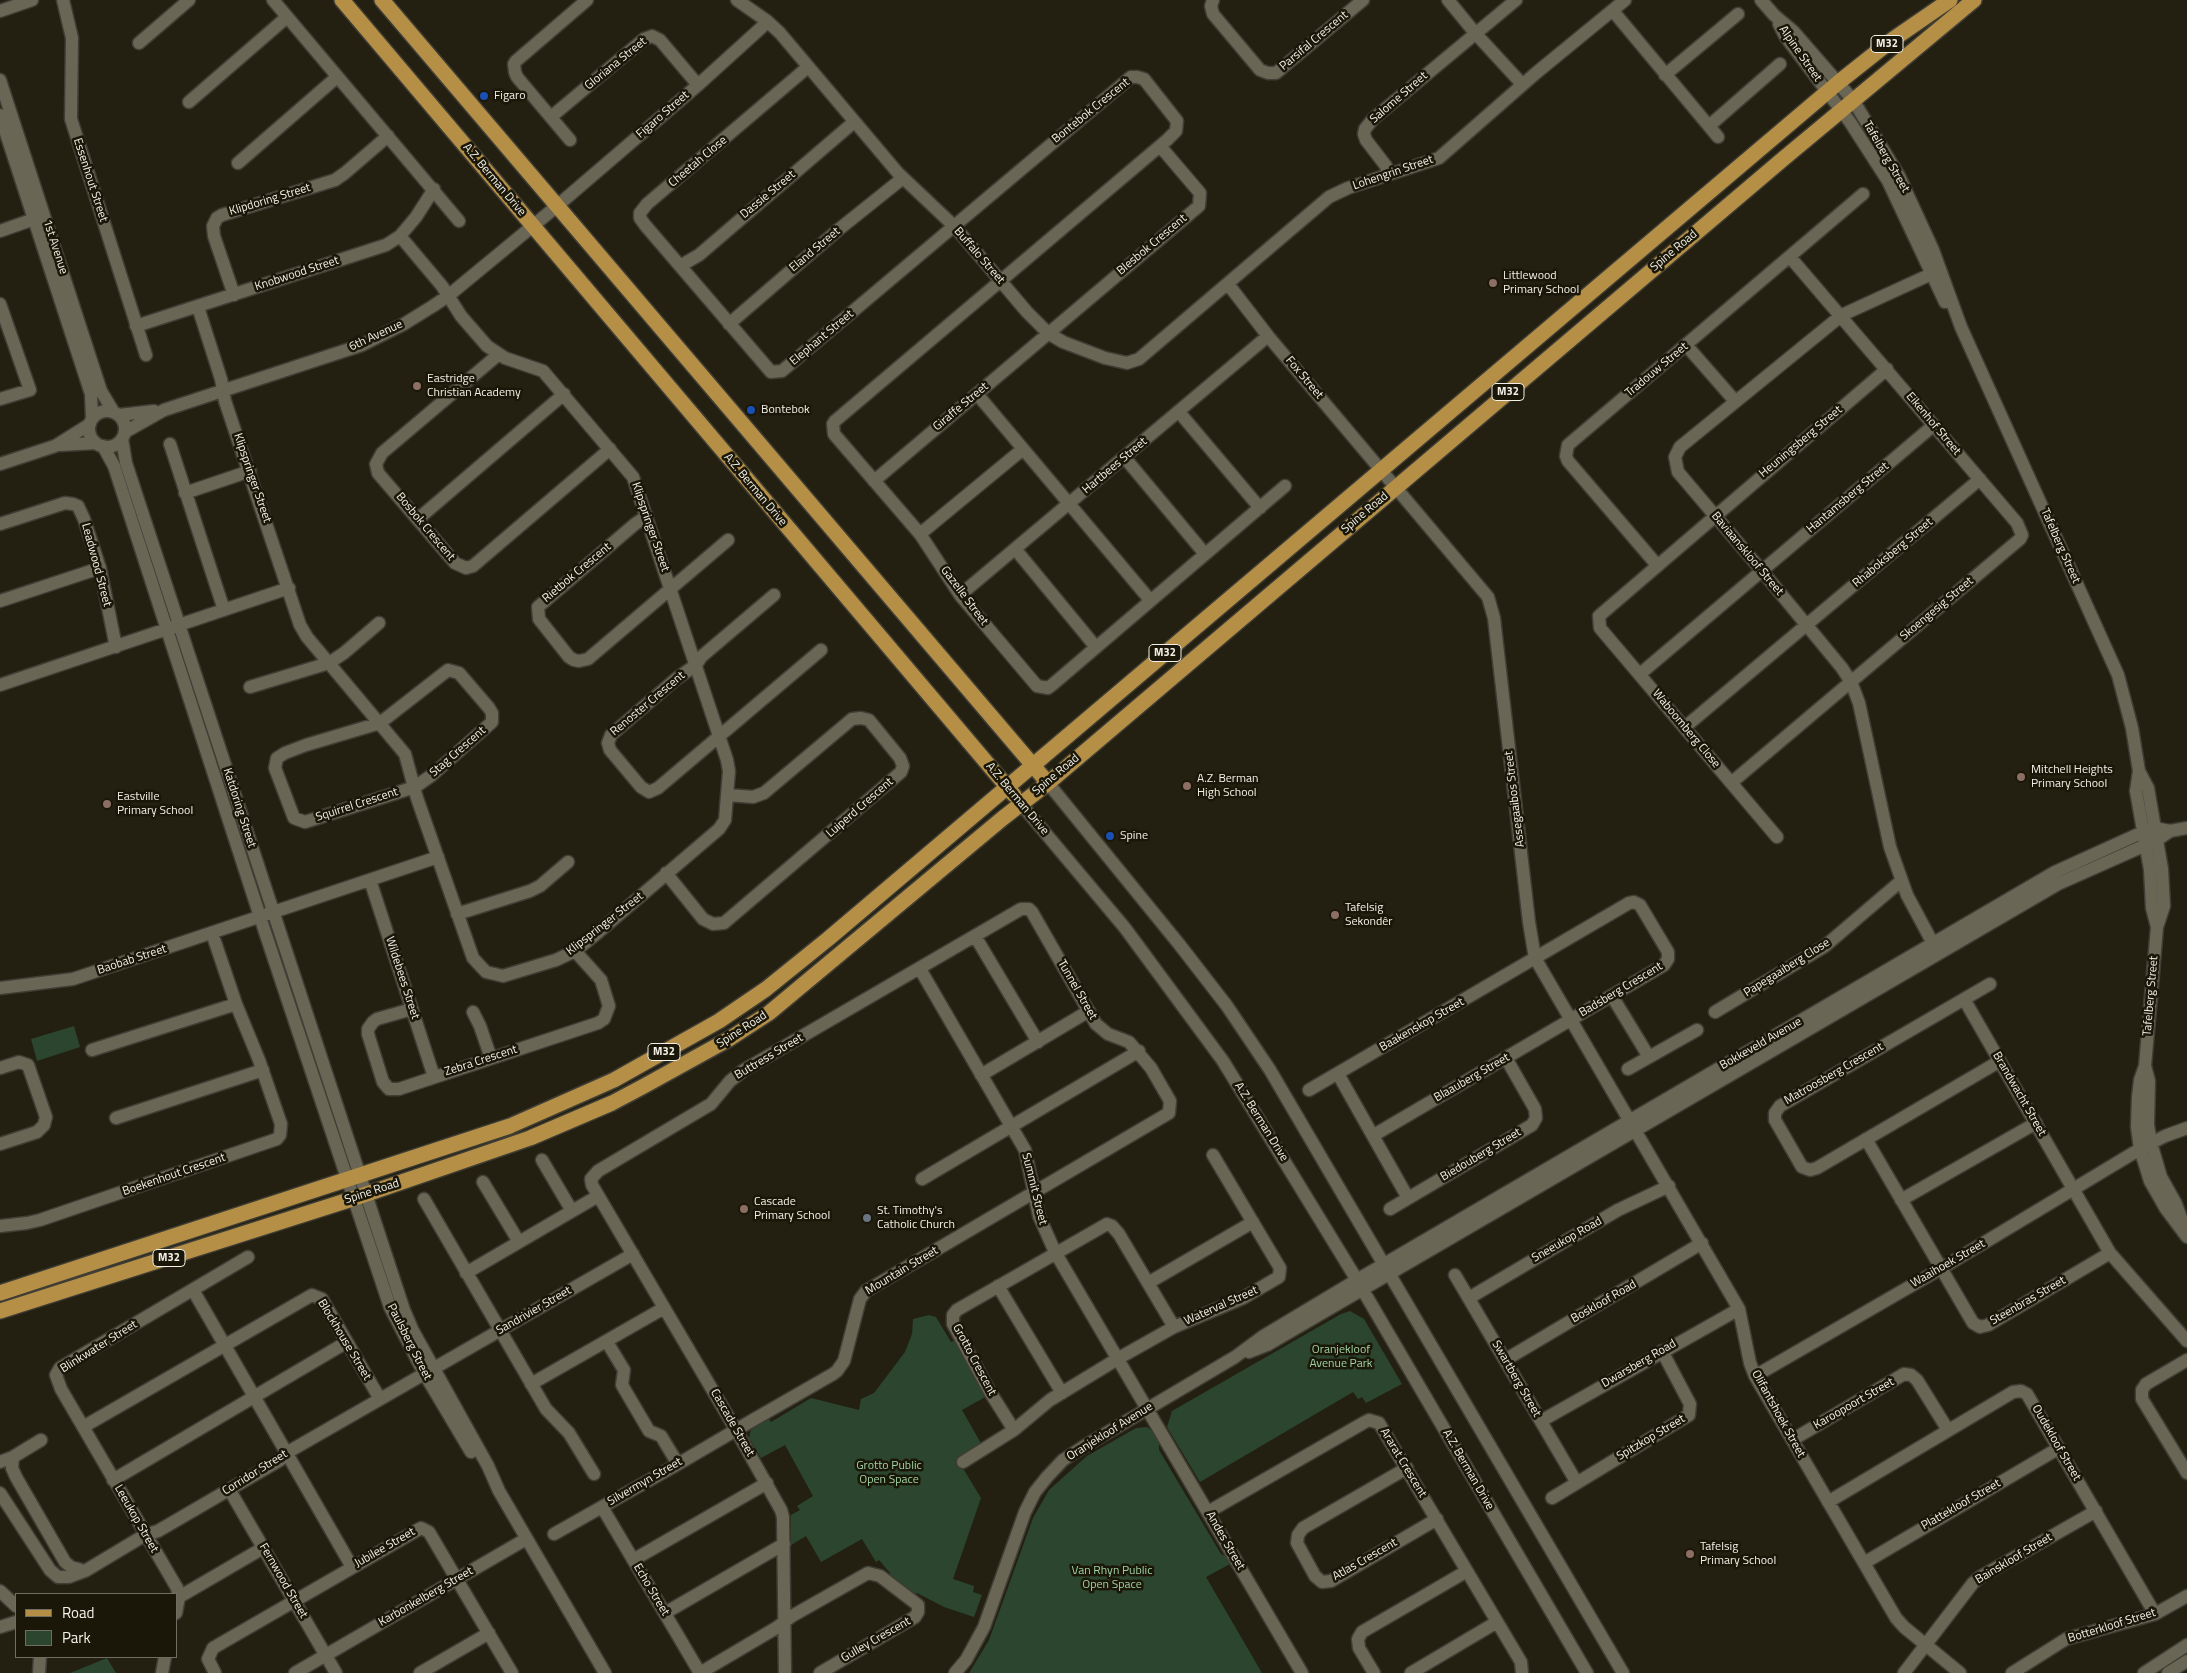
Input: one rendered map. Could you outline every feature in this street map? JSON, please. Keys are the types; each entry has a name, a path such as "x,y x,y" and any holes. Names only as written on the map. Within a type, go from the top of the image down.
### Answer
{"main road":[{"name":"A.Z. Berman Drive","path":"342,0 1021,804"},
{"path":"382,0 1048,783"},
{"name":"Spine Road","path":"0,1293 479,1137 552,1109 640,1066 720,1021 766,989 828,939 1008,788 1839,82 1892,40 1950,0"},
{"name":"Spine Road","path":"0,1311 494,1152 612,1103 729,1039 769,1013 1048,783 1853,100 1974,0"}],"street":[{"path":"0,10 32,0"},
{"name":"Essenhout Street","path":"63,0 72,38 71,119 146,355"},
{"path":"139,43 189,0"},
{"path":"273,0 459,221"},
{"path":"570,140 517,77 514,69 516,61 587,0"},
{"name":"Buffalo Street","path":"736,0 767,21 903,178 954,226 1027,312 1048,333 1063,342 1113,361 1134,362 1228,284"},
{"name":"Parsifal Crescent","path":"1213,0 1211,6 1213,14 1260,70 1268,73 1276,73 1363,0"},
{"path":"1448,0 1522,84"},
{"path":"1476,34 1516,0"},
{"name":"Lohengrin Street","path":"1228,284 1337,192 1439,158 1522,84 1625,0"},
{"name":"Alpine Street","path":"1761,0 1774,15 1793,31 1853,100"},
{"path":"1613,11 1718,137"},
{"path":"1666,75 1738,14"},
{"name":"Alpine Street","path":"1774,15 1785,36 1841,111"},
{"path":"189,102 288,17"},
{"name":"Figaro Street","path":"557,206 698,85 762,28 767,21"},
{"name":"Salome Street","path":"1388,175 1386,166 1366,140 1365,129 1373,119 1476,34"},
{"name":"Gloriana Street","path":"550,117 644,39 652,36 660,40 698,85"},
{"path":"1709,126 1780,64"},
{"name":"Cheetah Close","path":"680,266 640,218 641,210 808,67"},
{"path":"238,163 338,77"},
{"name":"Bontebok Crescent","path":"954,226 1131,77 1144,80 1177,121 1176,131 1000,280"},
{"name":"1st Avenue","path":"0,80 91,394 91,422"},
{"name":"Tafelberg Street","path":"1853,100 1899,176 1954,321 1961,327 2118,675 2128,708 2139,771 2136,791 2150,836 2152,908 2157,927 2145,1066 2149,1081 2148,1125 2145,1146 2176,1204 2187,1235"},
{"name":"Tafelberg Street","path":"1841,111 1888,181 1935,271"},
{"name":"1st Avenue","path":"0,115 101,391 116,413"},
{"name":"Dassie Street","path":"680,266 699,254 854,122"},
{"name":"Klipdoring Street","path":"234,295 214,236 213,226 216,218 335,180 345,174 388,136"},
{"name":"Blesbok Crescent","path":"1048,333 1199,206 1200,193 1160,146"},
{"name":"Eland Street","path":"729,324 838,230 903,178"},
{"name":"Knobwood Street","path":"136,326 386,245 400,236 416,217 434,189"},
{"name":"Tradouw Street","path":"1657,565 1568,462 1566,450 1575,439 1864,194"},
{"name":"6th Avenue","path":"124,436 164,410 362,345 404,324 448,296 557,206"},
{"path":"0,231 39,218"},
{"name":"Elephant Street","path":"680,266 767,369 778,373 954,226"},
{"name":"Klipspringer Street","path":"198,307 226,404 304,631 405,754 473,958 480,968 491,974 503,976 556,960 575,951 719,828 725,820 729,771 720,738 633,477 543,371 499,354 487,346 400,236"},
{"name":"Eikenhof Street","path":"1790,257 1842,315 2017,523 2022,534"},
{"name":"Baviaanskloof Street","path":"1935,271 1842,315 1680,447 1675,457 1678,472 1762,570 1842,668 1851,682 1858,703 1890,847 1910,903 1935,949"},
{"name":"Gazelle Street","path":"1000,280 834,421 834,434 920,534 960,595 1034,683 1042,688 1052,685 1095,646 1285,486"},
{"name":"Fox Street","path":"1228,284 1268,336 1396,487"},
{"path":"0,304 30,390 0,399"},
{"name":"Giraffe Street","path":"874,481 1048,333"},
{"name":"Hartbees Street","path":"960,595 1016,550 1268,336"},
{"path":"1686,345 1735,401"},
{"name":"Bosbok Crescent","path":"499,354 376,460 378,473 455,563 466,568 473,566 610,449"},
{"name":"Heuningsberg Street","path":"1598,620 1604,610 1887,370"},
{"path":"418,519 564,394"},
{"path":"977,394 1150,600"},
{"name":"6th Avenue","path":"116,413 164,410"},
{"path":"0,464 55,446 91,422 102,411 116,413 125,424 124,436 114,446 55,446"},
{"path":"1179,412 1260,508"},
{"path":"91,422 90,434 100,445"},
{"name":"Hantamsberg Street","path":"1640,674 1934,425"},
{"name":"Katdoring Street","path":"124,436 124,456 260,917 353,1178"},
{"path":"170,444 224,610"},
{"name":"Katdoring Street","path":"100,445 114,466 274,912 353,1178"},
{"path":"920,534 1023,449"},
{"path":"1125,458 1204,554"},
{"path":"185,493 250,471"},
{"name":"Rhaboksberg Street","path":"1684,728 1980,479"},
{"name":"Assegaaibos Street","path":"1396,487 1483,590 1491,606 1535,958 1632,1126"},
{"name":"Leadwood Street","path":"0,524 60,505 73,504 80,510 100,568 116,647"},
{"name":"Rietbok Crescent","path":"647,516 540,604 538,610 539,619 569,657 583,661 588,659 671,588"},
{"name":"Skoengesig Street","path":"1731,783 2020,540 2022,534"},
{"path":"671,588 728,540"},
{"path":"1016,550 1095,646"},
{"path":"0,601 100,568"},
{"path":"0,685 289,588"},
{"path":"696,665 701,657 774,595"},
{"name":"Waboomberg Close","path":"1598,620 1600,628 1777,837"},
{"path":"250,687 329,662 344,653 379,623"},
{"path":"720,738 821,650"},
{"name":"Renoster Crescent","path":"696,665 676,679 611,735 608,743 610,750 641,787 649,792 658,788 720,738"},
{"name":"Stag Crescent","path":"380,723 448,670 459,673 492,713 492,722 432,775 415,787"},
{"name":"Luiperd Crescent","path":"666,873 703,919 713,924 724,923 901,772 903,766 900,758 869,720 861,718 852,719 764,793 753,797 728,795"},
{"name":"Squirrel Crescent","path":"380,723 306,745 277,758 275,768 291,816 297,821 305,822 415,787"},
{"path":"1048,783 1227,1006 1270,1070 1623,1673"},
{"name":"A.Z. Berman Drive","path":"1021,804 1125,928 1223,1061 1360,1285 1588,1673"},
{"path":"2150,836 2170,830 2187,828"},
{"name":"Bokkeveld Avenue","path":"1360,1285 1935,949 2150,836"},
{"name":"Baobab Street","path":"0,988 73,979 438,857"},
{"path":"457,914 530,891 540,886 568,862"},
{"name":"Wildebees Street","path":"370,880 434,1077"},
{"name":"Papegaaiberg Close","path":"1715,1012 1819,950 1901,881"},
{"name":"Badsberg Crescent","path":"1535,958 1629,903 1634,902 1640,905 1668,952 1668,959 1664,965 1570,1021"},
{"name":"Buttress Street","path":"598,1196 591,1182 595,1173 711,1104 730,1081 744,1070 1021,909 1027,908"},
{"name":"Tunnel Street","path":"1027,908 1032,912 1101,1030 1125,1040 1139,1051 1170,1101 1171,1107"},
{"name":"Boekenhout Crescent","path":"0,1226 40,1220 273,1142 280,1135 281,1129 262,1070 236,1004 212,933"},
{"path":"975,936 1038,1042"},
{"name":"Zebra Crescent","path":"412,1009 377,1019 368,1028 368,1034 383,1082 389,1088 399,1088 434,1077 598,1023 604,1019 609,1006 600,980 575,951"},
{"name":"Baakenskop Street","path":"1309,1090 1535,958"},
{"name":"Summit Street","path":"920,969 1025,1150 1039,1216 1055,1252 1148,1408"},
{"name":"Matroosberg Crescent","path":"1990,984 1780,1106 1775,1113 1775,1120 1802,1167 1810,1170 1817,1168 2000,1061"},
{"path":"1612,996 1649,1057"},
{"name":"Brandwacht Street","path":"1964,999 2110,1253 2187,1341"},
{"path":"92,1050 236,1004"},
{"path":"981,1075 1089,1011"},
{"path":"473,1012 491,1058"},
{"name":"Blaauberg Street","path":"1374,1135 1570,1021"},
{"path":"1628,1069 1697,1030"},
{"path":"922,1179 1139,1051"},
{"name":"Biedouberg Street","path":"1390,1209 1532,1125 1536,1118 1535,1109 1506,1058"},
{"path":"0,1068 19,1062 28,1065 46,1117 44,1125 37,1132 0,1144"},
{"path":"116,1118 262,1070"},
{"path":"1338,1074 1408,1198"},
{"name":"Mountain Street","path":"736,1430 840,1368 844,1361 860,1299 866,1291 1170,1113 1171,1107"},
{"path":"1901,1200 2036,1123"},
{"name":"Olifantshoek Street","path":"1632,1126 1739,1309 1754,1376 1896,1618 1904,1627 1960,1673"},
{"name":"Waaihoek Street","path":"1754,1376 1942,1268 2145,1146 2187,1128"},
{"path":"1866,1139 1942,1268"},
{"name":"Waterval Street","path":"1119,1358 1174,1327 1243,1298 1279,1277 1280,1268 1213,1155"},
{"path":"542,1160 572,1211"},
{"name":"Paulsberg Street","path":"353,1178 429,1371 482,1470 499,1491 605,1673"},
{"path":"483,1182 519,1242"},
{"name":"Sneeukop Road","path":"1468,1298 1618,1210 1668,1186"},
{"path":"466,1273 598,1196"},
{"name":"Cascade Street","path":"598,1196 767,1483 782,1513 785,1673"},
{"path":"424,1199 546,1409 569,1433 594,1474"},
{"path":"1174,1327 1148,1283 1253,1222"},
{"name":"Grotto Crescent","path":"1014,1430 990,1392 952,1321 957,1310 1101,1226 1112,1226 1120,1234 1148,1283"},
{"name":"Boskloof Road","path":"1505,1360 1702,1243"},
{"name":"Steenbras Street","path":"1942,1268 1973,1323 1980,1327 1988,1325 2110,1253"},
{"name":"Sandrivier Street","path":"429,1371 632,1254"},
{"name":"Blinkwater Street","path":"83,1427 57,1382 58,1370 248,1257"},
{"name":"Swartberg Street","path":"1455,1275 1577,1483"},
{"name":"Oranjekloof Avenue","path":"955,1673 966,1660 984,1627 1025,1512 1047,1477 1063,1460 1082,1446 1235,1358 1262,1337 1360,1285"},
{"path":"998,1286 1062,1393"},
{"path":"193,1290 288,1452 292,1464 352,1567"},
{"name":"Blockhouse Street","path":"224,1345 312,1295 322,1299 380,1399"},
{"path":"531,1384 664,1308"},
{"name":"Dwarsberg Road","path":"1541,1421 1739,1309"},
{"path":"113,1480 347,1342"},
{"path":"607,1342 624,1370 622,1385 644,1424 649,1431 662,1436 678,1464"},
{"path":"83,1427 224,1345"},
{"name":"Spitzkop Street","path":"1552,1498 1689,1415 1690,1404 1662,1351"},
{"path":"963,1462 1014,1430 1042,1406 1119,1358"},
{"path":"2187,1360 2146,1384 2142,1390 2142,1399 2187,1473"},
{"name":"Corridor Street","path":"0,1492 54,1574 58,1577 69,1577 145,1536 158,1531 280,1460 288,1452 429,1371"},
{"name":"Karoopoort Street","path":"1792,1440 1904,1374 1911,1375 1917,1380 1948,1430"},
{"name":"Oudekloof Street","path":"1828,1502 2013,1392 2021,1391 2027,1394 2155,1614"},
{"name":"Andes Street","path":"1148,1408 1302,1673"},
{"name":"Ararat Crescent","path":"1208,1512 1370,1420 1379,1423 1521,1662 1522,1673"},
{"name":"Leeukop Street","path":"83,1427 177,1588 179,1597"},
{"name":"Silvermyn Street","path":"554,1534 736,1430"},
{"path":"0,1462 13,1457 41,1440"},
{"name":"Plattekloof Street","path":"1864,1562 2059,1448"},
{"path":"13,1457 12,1468 65,1562 71,1567 85,1570"},
{"name":"Atlas Crescent","path":"1407,1468 1304,1528 1298,1535 1298,1543 1315,1576 1322,1582 1331,1581 1437,1519"},
{"path":"633,1560 767,1483"},
{"path":"0,1492 20,1484"},
{"name":"Fernwood Street","path":"229,1490 336,1673"},
{"name":"Echo Street","path":"602,1507 700,1673"},
{"name":"Bainskloof Street","path":"1904,1673 1973,1583 1980,1577 2096,1511"},
{"name":"Jubilee Street","path":"215,1673 208,1659 212,1648 421,1528 429,1532 457,1579"},
{"name":"Karbonkelberg Street","path":"295,1673 526,1539"},
{"path":"665,1613 784,1544"},
{"path":"178,1602 179,1597 263,1548"},
{"path":"1374,1673 1359,1648 1358,1639 1362,1632 1468,1571"},
{"name":"Gulley Crescent","path":"785,1622 792,1616 868,1573 880,1576 918,1605 918,1612 915,1617 820,1673"},
{"path":"457,1579 512,1673"},
{"path":"0,1590 15,1605"},
{"name":"Botterkloof Street","path":"2012,1673 2066,1640 2155,1614 2187,1596"},
{"path":"0,1627 15,1622"},
{"path":"700,1673 785,1622"},
{"path":"1411,1673 1497,1622"},
{"path":"420,1673 488,1633"},
{"path":"2144,1673 2187,1645"},
{"path":"39,1673 40,1658"},
{"path":"162,1673 166,1658"},
{"path":"2168,1673 2187,1661"}],"green space":[{"path":"74,1026 80,1047 37,1061 31,1039"},
{"name":"Oranjekloof Avenue Park","path":"1350,1311 1364,1319 1402,1384 1366,1403 1362,1397 1358,1399 1353,1392 1200,1482 1167,1427 1172,1411 1341,1314"},
{"name":"Grotto Public Open Space","path":"929,1315 936,1317 951,1342 954,1341 987,1396 962,1410 982,1445 958,1460 981,1498 953,1579 974,1586 973,1592 982,1595 974,1617 944,1607 917,1593 915,1596 889,1577 890,1573 879,1560 876,1562 862,1539 821,1562 806,1536 791,1545 791,1515 800,1510 797,1506 813,1496 785,1445 761,1458 749,1438 751,1429 769,1419 771,1422 811,1398 859,1410 861,1399 874,1393 905,1352 912,1334 913,1319"},
{"name":"Van Rhyn Public Open Space","path":"1147,1427 1154,1432 1159,1441 1159,1450 1221,1554 1226,1556 1230,1564 1206,1577 1262,1673 969,1673 989,1640 1033,1518 1049,1490 1087,1456 1136,1428"},
{"path":"107,1658 116,1673 70,1673"}],"place":[{"name":"Figaro","path":"484,96"},
{"name":"Littlewood Primary School","path":"1493,283"},
{"name":"Eastridge Christian Academy","path":"417,386"},
{"name":"Bontebok","path":"751,410"},
{"name":"Mitchell Heights Primary School","path":"2021,777"},
{"name":"A.Z. Berman High School","path":"1187,786"},
{"name":"Eastville Primary School","path":"107,804"},
{"name":"Spine","path":"1110,836"},
{"name":"Tafelsig Sekondêr","path":"1335,915"},
{"name":"Cascade Primary School","path":"744,1209"},
{"name":"St. Timothy's Catholic Church","path":"867,1218"},
{"name":"Tafelsig Primary School","path":"1690,1554"}]}
